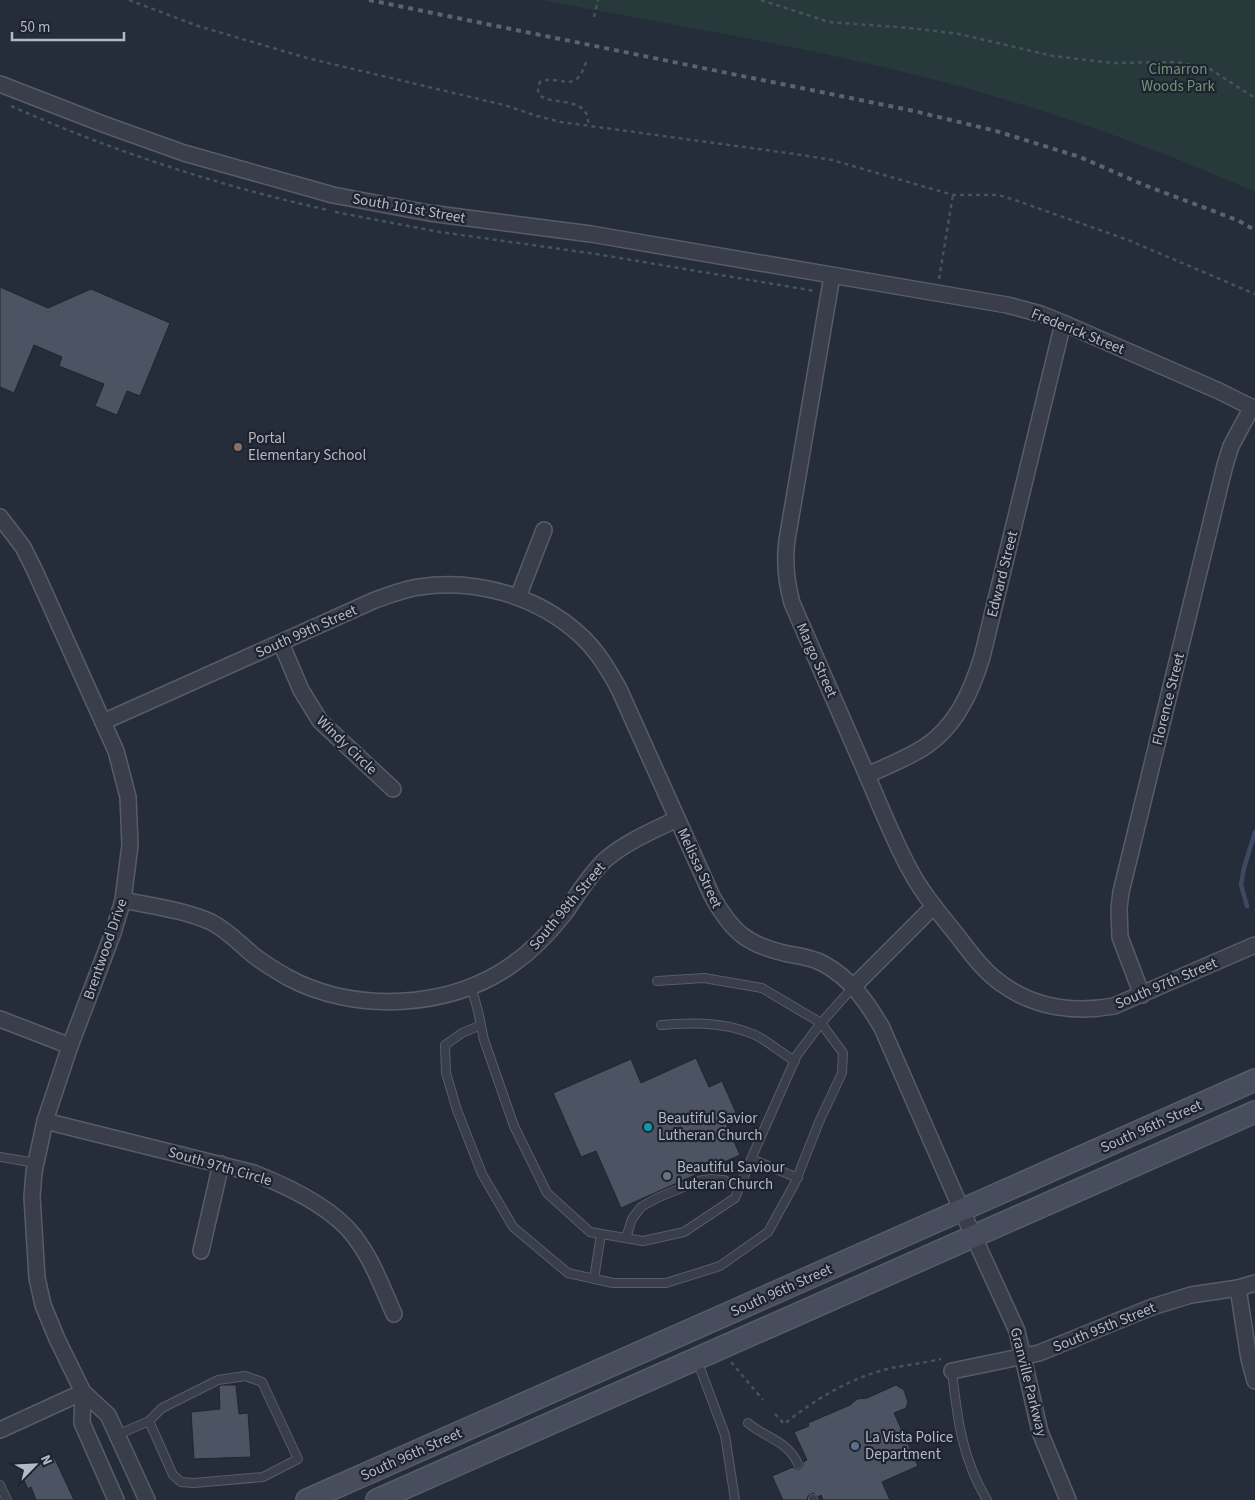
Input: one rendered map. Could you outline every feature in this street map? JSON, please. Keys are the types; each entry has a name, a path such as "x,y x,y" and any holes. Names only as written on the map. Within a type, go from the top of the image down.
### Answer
{"main road":[{"name":"South 96th Street","path":"307,1500 1255,1080"},
{"name":"South 96th Street","path":"377,1500 1255,1112"}],"street":[{"name":"South 101st Street","path":"0,84 184,153 333,195 429,213 592,234 832,276"},
{"name":"Frederick Street","path":"832,276 936,292 1007,305 1041,314 1219,391 1253,408"},
{"name":"Margo Street","path":"832,276 787,540 786,584 792,603 910,871 934,906 988,973 1002,985 1017,994"},
{"name":"Edward Street","path":"867,775 908,756 936,738 959,712 972,686 982,657 1063,323"},
{"name":"Florence Street","path":"1142,995 1120,937 1119,908 1121,892 1231,446 1253,408"},
{"name":"Brentwood Drive","path":"0,518 23,546 36,570 116,751 128,797 130,845 123,900 113,933 70,1046 45,1121 36,1163 32,1197 37,1278 43,1304 57,1339 83,1392 108,1416 147,1500"},
{"path":"518,597 544,530"},
{"name":"South 99th Street","path":"104,722 375,600 419,587 463,585 485,588 518,597"},
{"name":"Melissa Street","path":"518,597 560,619 579,634 606,665 619,689 712,896 733,929 764,947 806,957 823,964 840,974 854,986 867,1003 882,1028 962,1211"},
{"name":"Windy Circle","path":"280,643 301,690 320,721 393,789"},
{"name":"South 98th Street","path":"123,900 172,910 210,922 224,930 268,966 289,978 344,997 382,1002 421,1001 470,986 494,976 528,953 554,926 577,893 605,861 621,848 677,819"},
{"path":"854,986 934,906"},
{"name":"South 97th Street","path":"1017,994 1048,1006 1078,1010 1114,1006 1255,945"},
{"path":"0,1019 70,1046"},
{"name":"South 97th Circle","path":"45,1121 221,1164 254,1173 278,1183 324,1209 353,1235 367,1255 394,1314"},
{"path":"201,1252 221,1164"},
{"name":"Granville Parkway","path":"962,1211 1017,1331 1040,1432 1068,1500"},
{"name":"South 95th Street","path":"952,1371 1039,1353 1152,1307 1191,1295 1238,1288 1255,1283"},
{"path":"1238,1288 1249,1359 1255,1381"},
{"name":"Brentwood Drive","path":"83,1392 82,1423 116,1500"},
{"path":"0,1430 83,1392"}],"lane":[{"path":"481,1025 462,1033 445,1045 446,1073 457,1110 482,1174 513,1227 568,1272 613,1283 666,1283 720,1266 768,1232 798,1178 819,1122 842,1073 843,1053 821,1023 762,988 704,978 657,980"},
{"path":"470,986 484,1040 514,1126 547,1194 590,1232 642,1241 684,1232 736,1198 751,1159 797,1055 821,1023 854,986"},
{"path":"661,1025 703,1023 731,1027 754,1034 795,1061"},
{"path":"0,1157 36,1163"},
{"path":"751,1159 798,1178"},
{"path":"626,1238 632,1219 641,1207 657,1198 698,1181 724,1180 740,1188"},
{"path":"594,1279 601,1234"},
{"path":"697,1359 725,1434 735,1500"},
{"path":"952,1371 963,1445 970,1468 987,1500"},
{"path":"117,1435 149,1421 162,1408 218,1380 245,1376 262,1382 298,1459 263,1477 194,1484 181,1482 173,1475 149,1421"},
{"path":"748,1423 785,1445 798,1464"},
{"path":"0,1485 7,1500"}],"path":[{"path":"128,0 198,26 307,58 504,104 537,116 588,127 750,147 832,160 953,195 998,196 1012,199 1128,240 1255,294"},
{"path":"594,17 598,0"},
{"path":"760,0 828,22 910,28 959,34 1053,56 1113,63 1176,62 1193,65 1210,69 1255,98"},
{"path":"586,62 583,71 574,80 568,82 546,79 540,82 538,87 539,93 543,98 579,106 585,110 589,118 588,127"},
{"path":"936,292 953,195"},
{"path":"775,1414 784,1424 816,1400 852,1381 890,1368 941,1359"},
{"path":"730,1361 763,1400"}],"green space":[{"name":"Cimarron Woods Park","path":"542,0 1255,0 1255,192 1132,142 1048,113 963,87 826,54"}],"building":[{"path":"0,287 48,308 91,289 170,323 140,396 127,391 117,415 95,406 104,384 59,366 62,357 34,345 14,393 0,387"},
{"name":"Beautiful Savior Lutheran Church","path":"696,1058 709,1087 722,1081 737,1115 725,1121 740,1155 621,1208 596,1151 581,1157 553,1093 631,1059 641,1083"},
{"path":"236,1385 239,1414 248,1413 251,1457 194,1459 191,1412 220,1409 219,1386"},
{"name":"La Vista Police Department","path":"896,1385 904,1390 908,1402 906,1408 894,1413 918,1466 882,1482 890,1500 823,1500 821,1495 818,1497 813,1493 808,1496 807,1500 783,1500 772,1476 793,1467 800,1469 803,1466 803,1462 807,1460 794,1432 809,1426 808,1423 850,1405 857,1399 867,1398"},
{"path":"54,1457 74,1500 36,1500 31,1487 28,1489 20,1472"}],"waterway":[{"path":"1247,906 1241,885 1255,832"}],"railway":[{"path":"369,0 914,111 996,131 1080,157 1144,185 1237,220 1255,230"}],"place":[{"name":"Portal Elementary School","path":"238,447"},
{"name":"Beautiful Savior Lutheran Church","path":"648,1127"},
{"name":"Beautiful Saviour Luteran Church","path":"667,1176"},
{"name":"La Vista Police Department","path":"855,1446"}]}
